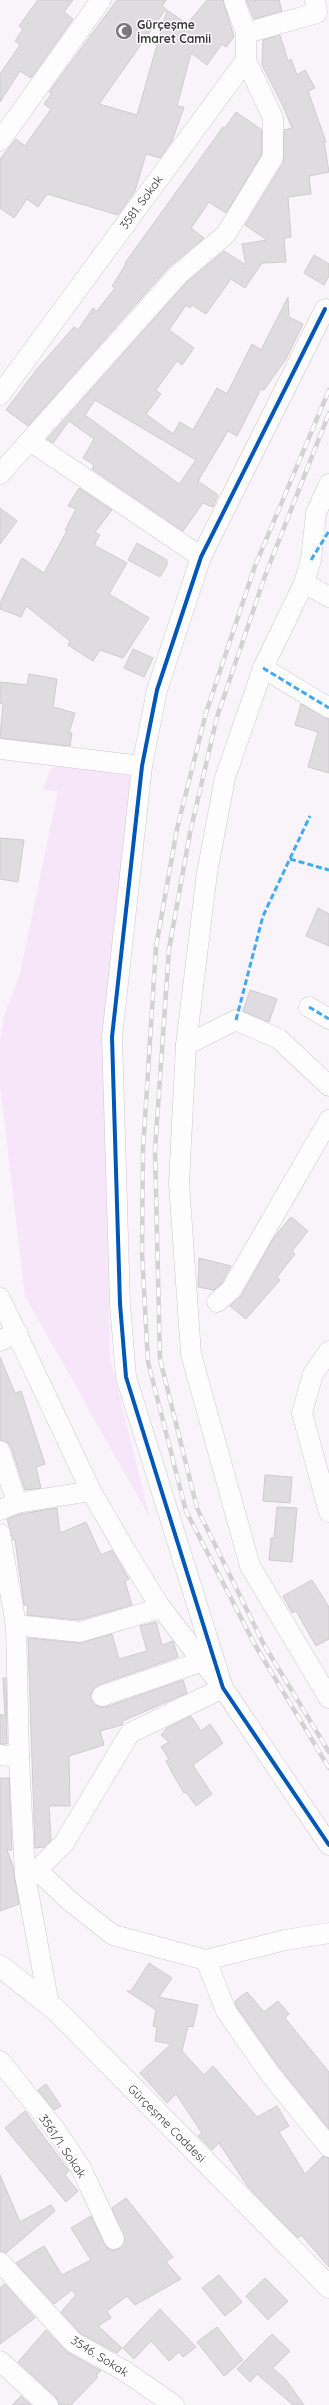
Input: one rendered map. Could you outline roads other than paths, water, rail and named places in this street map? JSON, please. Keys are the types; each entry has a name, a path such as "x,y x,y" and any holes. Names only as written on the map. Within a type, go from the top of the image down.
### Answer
{"main road":[{"name":"Gürçeşme Caddesi","path":"0,1966 49,2005 329,2286"}],"street":[{"path":"0,141 100,0"},
{"path":"0,474 178,275 226,234 273,157 272,118 246,60 246,33 234,0"},
{"path":"246,33 317,13 316,0"},
{"name":"3581. Sokak","path":"0,395 246,60"},
{"path":"223,1688 126,1377 122,1326 112,1037 142,766 158,690 202,556 325,309"},
{"path":"30,440 202,556"},
{"path":"329,484 316,513 311,560 304,583 263,668 225,778 207,873 186,1045 179,1182 191,1354 250,1566 329,1698"},
{"path":"311,560 329,531"},
{"path":"304,583 329,597"},
{"path":"263,668 329,708"},
{"path":"0,749 142,766"},
{"path":"309,1007 329,1019"},
{"path":"186,1045 236,1020 279,1040 329,1086"},
{"path":"217,1302 231,1290 329,1120"},
{"path":"0,1298 9,1337 92,1491 161,1608 223,1688 329,1845"},
{"path":"329,1352 313,1374 302,1413 329,1512"},
{"path":"0,1451 8,1507 92,1491"},
{"path":"0,1534 16,1625 9,1756 31,1872 49,2005"},
{"path":"16,1625 80,1632 161,1608"},
{"path":"102,1696 203,1661"},
{"path":"31,1872 64,1843 130,1734 223,1688"},
{"path":"31,1872 113,1935 206,1960 285,1940 329,1933"},
{"path":"206,1960 226,2011 270,2074 329,2147"},
{"name":"3561/1. Sokak","path":"0,2060 55,2130 81,2168 114,2239"},
{"name":"3546. Sokak","path":"0,2262 73,2342 123,2370 174,2405"},
{"path":"0,2361 48,2405"}],"railway":[{"path":"329,390 255,566 206,713 177,829 156,947 143,1150 142,1253 148,1362 186,1511 255,1645 329,1768"},
{"path":"329,413 265,576 217,717 190,833 169,949 155,1150 160,1359 197,1508 263,1643 329,1752"}],"place":[{"name":"Gürçeşme İmaret Camii","path":"124,31"}]}
